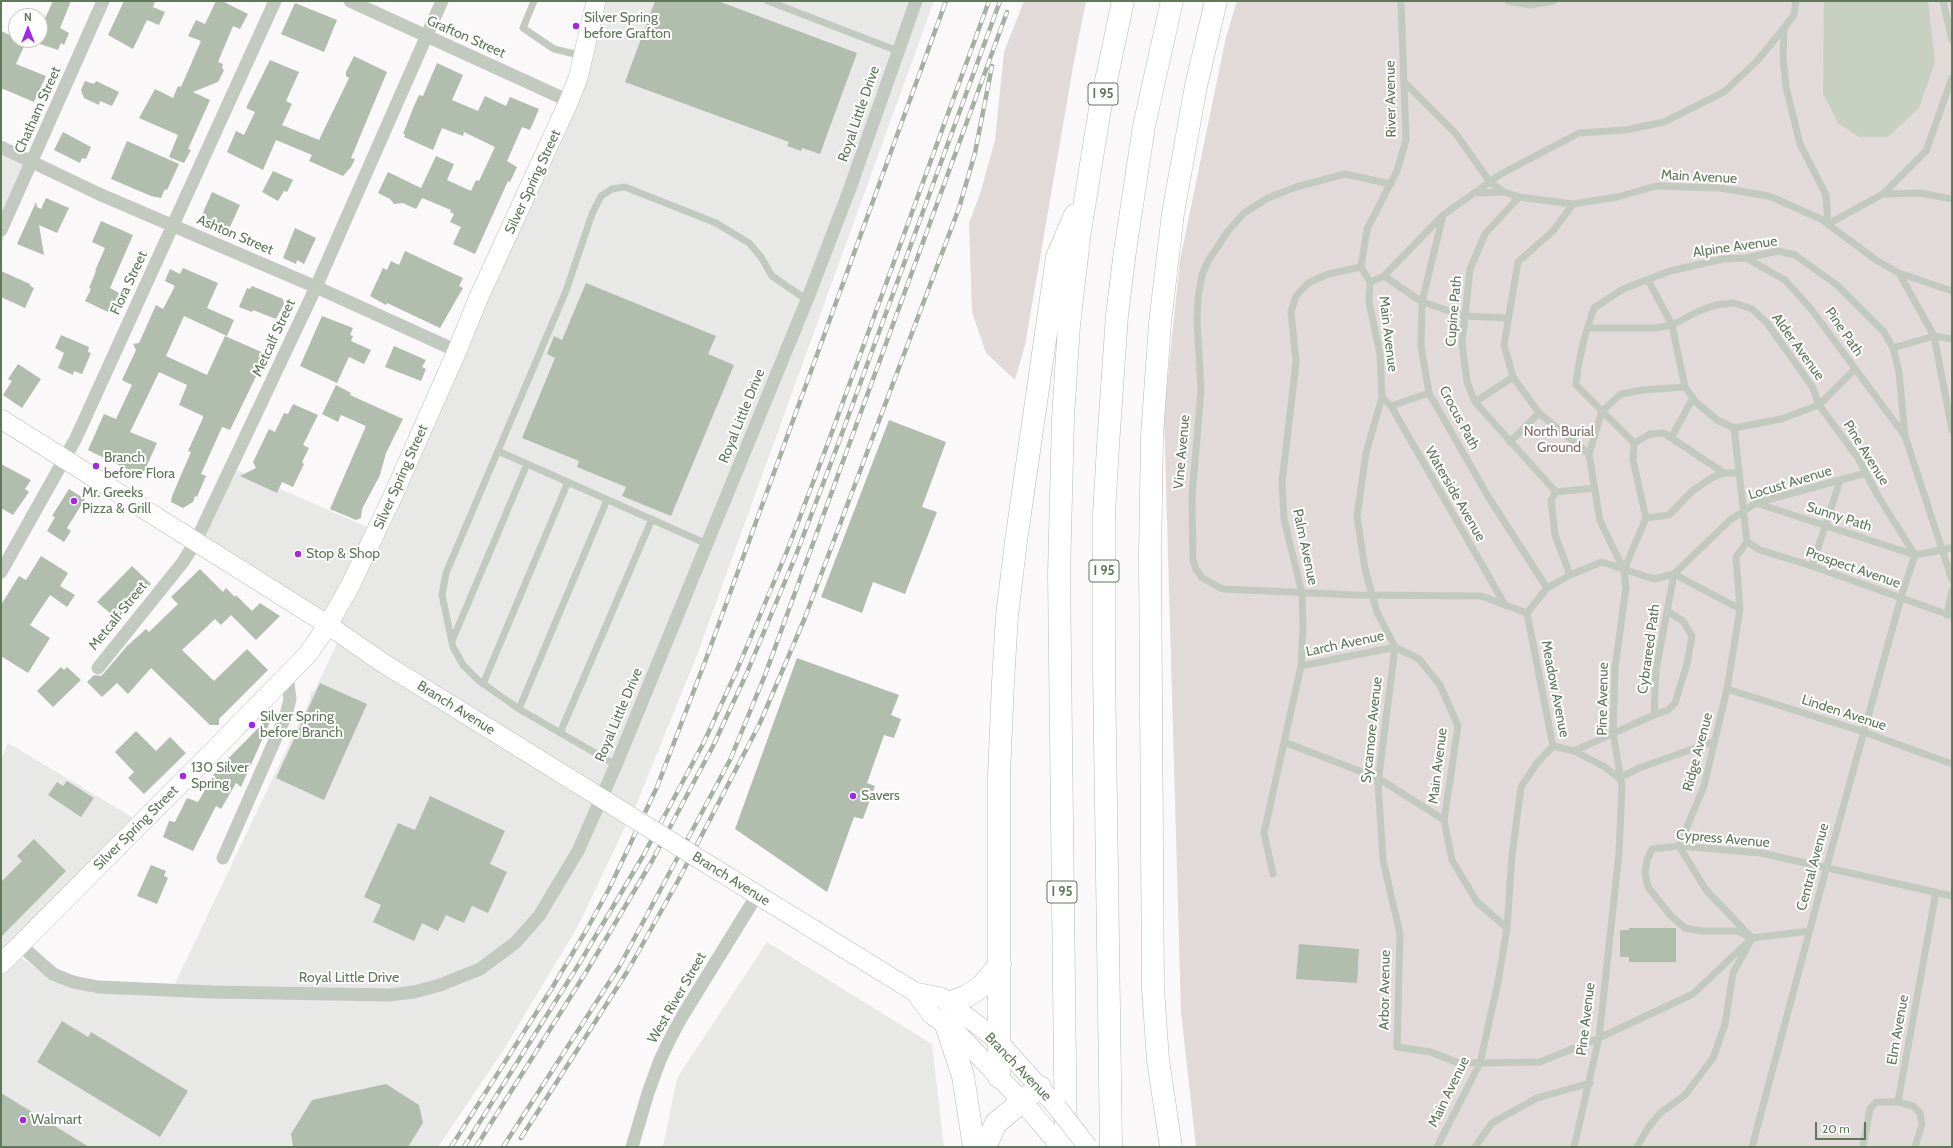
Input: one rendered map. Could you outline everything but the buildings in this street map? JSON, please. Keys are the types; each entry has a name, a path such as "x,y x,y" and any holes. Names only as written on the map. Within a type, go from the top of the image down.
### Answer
{"highway":[{"name":"I 95","path":"1066,1147 1059,629 1059,512 1069,333 1076,263 1086,188 1101,101 1123,1"},
{"name":"I 95","path":"1111,1147 1104,668 1104,514 1117,315 1125,251 1144,126 1172,1"},
{"path":"1171,1147 1158,1060 1154,989 1150,555 1152,443 1160,323 1173,213 1196,86 1216,1"},
{"path":"999,1077 1000,732 1004,648 1009,594 1057,256 1086,188"},
{"path":"949,1003 967,996 982,986 1000,964"},
{"path":"946,1025 963,1076 974,1147"},
{"path":"985,1147 996,1123 1040,1087"}],"main road":[{"name":"Silver Spring Street","path":"1,964 287,675 309,652 328,625 349,588 388,506 457,351 478,299 569,101 583,56 596,1"},
{"name":"Branch Avenue","path":"1,419 328,625 383,663 757,895 915,992 941,997 999,1043 1040,1087 1088,1147"},
{"name":"Branch Avenue","path":"915,992 932,1015 955,1031 1022,1101 1061,1147"}],"street":[{"name":"Chatham Street","path":"1,230 103,1"},
{"name":"Flora Street","path":"1,572 65,460 275,1"},
{"name":"Grafton Street","path":"350,1 569,101"},
{"name":"Metcalf Street","path":"98,668 182,562 196,541 316,287 442,1"},
{"name":"Royal Little Drive","path":"20,945 53,974 73,982 98,987 212,992 389,995 414,992 440,986 480,969 516,943 539,916 578,850 616,765 807,300 849,191 916,1"},
{"name":"Ashton Street","path":"1,147 33,161 99,194 316,287 457,351"},
{"path":"223,858 286,715 290,699 287,675"},
{"name":"West River Street","path":"632,1147 648,1093 660,1060 671,1037 757,895"}],"lane":[{"path":"534,1 524,28 554,49 583,56"},
{"path":"768,1 898,51"},
{"name":"River Avenue","path":"1361,267 1368,229 1397,171 1406,140 1401,1"},
{"path":"1508,1 1530,3 1554,1"},
{"path":"1474,193 1501,174 1578,133 1626,130 1664,122 1724,92 1758,61 1794,15 1796,1"},
{"path":"1943,1 1952,40"},
{"path":"1784,28 1783,57 1786,87 1800,144 1826,195 1828,224 1883,194 1926,151 1952,78"},
{"path":"1405,82 1456,134 1490,182 1504,192"},
{"name":"Vine Avenue","path":"1391,184 1345,174 1296,188 1268,198 1244,213 1228,231 1208,261 1202,275 1197,320 1201,391 1192,496 1193,560 1196,569 1202,578 1223,589 1372,596 1481,596 1505,605"},
{"name":"Main Avenue","path":"1437,1147 1480,1064 1498,982 1507,928 1477,902 1452,860 1444,820 1458,726 1440,685 1419,659 1394,647 1377,612 1365,569 1357,516 1366,453 1382,397 1380,354 1369,302 1370,282 1384,276 1443,215 1474,193 1504,192 1519,197 1573,204 1617,197 1656,186 1720,188 1769,196 1821,219 1876,260 1899,273 1952,291"},
{"path":"616,765 519,708 483,684 463,665 452,641 442,595 446,573 566,291 592,214 601,196 612,189 625,188 716,223 749,243 772,276 807,300"},
{"path":"1883,194 1921,192 1952,199"},
{"name":"Cupine Path","path":"1519,197 1485,234 1470,269 1462,344 1467,382 1475,402 1556,492"},
{"path":"1573,204 1553,231 1518,262 1504,345 1513,378 1539,413 1590,454"},
{"name":"Crocus Path","path":"1443,215 1422,302 1421,346 1429,393 1488,498 1547,588"},
{"name":"Alpine Avenue","path":"1602,411 1576,385 1578,368 1594,308 1623,289 1670,271 1723,259 1746,258 1778,251 1795,255 1837,285 1884,332 1893,348 1899,372 1905,436 1952,580"},
{"name":"Pine Path","path":"1746,258 1785,280 1791,286 1811,309 1905,436"},
{"path":"1361,267 1370,282"},
{"name":"Palm Avenue","path":"1273,874 1264,833 1301,666 1303,628 1302,593 1284,519 1282,482 1296,362 1291,312 1296,296 1308,283 1328,274 1361,267"},
{"path":"1899,273 1934,336 1952,430"},
{"path":"1384,276 1422,302 1466,316 1508,318"},
{"path":"1648,280 1672,325 1685,387 1693,398 1717,420 1734,428 1781,419 1819,405 1855,369"},
{"name":"Alder Avenue","path":"1588,328 1656,328 1672,325 1699,311 1716,305 1734,302 1752,309 1767,323 1813,388 1819,405"},
{"path":"1893,348 1934,336 1952,339"},
{"path":"1475,402 1513,378"},
{"path":"1624,570 1646,518 1633,460 1634,443 1602,411 1621,394 1643,390 1685,387"},
{"path":"1391,406 1429,393"},
{"name":"Waterside Avenue","path":"1382,397 1391,406 1505,605"},
{"path":"1672,438 1693,398"},
{"name":"Pine Avenue","path":"1819,405 1858,458 1915,555"},
{"name":"Pine Avenue","path":"1574,1147 1590,1083 1599,1038 1619,853 1622,786 1613,733 1615,668 1626,587 1624,570 1600,521 1594,488 1590,454 1602,411"},
{"path":"1510,442 1539,413"},
{"path":"1734,428 1747,542"},
{"path":"1634,443 1650,434 1664,433 1724,473"},
{"path":"498,451 707,544"},
{"path":"452,641 527,464"},
{"path":"1646,518 1669,515 1692,491 1724,473 1740,473"},
{"name":"Locust Avenue","path":"1527,613 1547,588 1570,575 1602,562 1654,579 1674,574 1730,520 1756,503 1866,473"},
{"path":"1812,566 1840,481"},
{"path":"483,684 568,482"},
{"path":"1570,575 1555,535 1551,500 1556,492 1594,488"},
{"path":"519,708 607,500"},
{"name":"Sunny Path","path":"1756,503 1915,555"},
{"path":"560,733 652,519"},
{"name":"Prospect Avenue","path":"1747,542 1760,550 1902,596 1949,615"},
{"name":"Ridge Avenue","path":"1680,846 1704,786 1727,689 1740,609 1736,557 1747,542"},
{"path":"1902,596 1915,555 1952,548"},
{"path":"1674,574 1740,609"},
{"name":"Cybrareed Path","path":"1574,751 1654,715 1656,670 1674,574"},
{"path":"1949,615 1952,590"},
{"name":"Central Avenue","path":"1752,1147 1809,931 1902,596"},
{"path":"1505,605 1527,613"},
{"path":"1654,715 1668,710 1675,703 1687,664 1692,636 1683,621 1667,611"},
{"name":"Meadow Avenue","path":"1507,928 1512,856 1521,787 1537,763 1553,746 1527,613"},
{"name":"Larch Avenue","path":"1301,666 1394,647"},
{"name":"Sycamore Avenue","path":"1394,647 1378,778 1383,860 1400,934"},
{"name":"Linden Avenue","path":"1727,689 1864,732 1952,764"},
{"path":"1553,746 1574,751 1605,767 1620,778 1639,768 1715,741"},
{"path":"1284,742 1378,778 1444,820"},
{"path":"1680,846 1706,890 1752,938"},
{"name":"Cypress Avenue","path":"1752,938 1738,931 1701,931 1685,928 1670,915 1648,887 1645,873 1647,860 1652,849 1680,846 1761,853 1826,869 1952,896"},
{"name":"Elm Avenue","path":"1898,1102 1936,892"},
{"path":"1480,1064 1540,1062 1599,1038 1693,994 1752,938 1809,931"},
{"name":"Arbor Avenue","path":"1400,934 1397,1047 1431,1052 1456,1062 1480,1064"},
{"path":"1637,1147 1648,1128 1660,1113 1685,1095 1713,1058 1725,1024 1733,973 1752,938"},
{"path":"1475,1147 1492,1123 1537,1098 1590,1083"},
{"path":"1863,1147 1870,1109 1876,1102 1898,1102 1912,1106 1920,1113 1922,1124 1914,1147"}],"shaded area":[{"path":"596,1 934,1 697,655 633,813 578,926 504,1049 438,1147 1,1147 1,759 8,743 142,823 19,956 51,979 170,994 309,702 311,692 315,690 340,637 200,548 237,470 374,530 518,225"},
{"path":"1824,1 1928,1 1935,62 1919,108 1888,137 1859,137 1838,123 1823,94"},
{"path":"1,151 36,166 1,245"},
{"path":"767,942 932,1044 944,1147 663,1147 677,1078"}],"green space":[{"path":"1024,1 1086,1 1073,67 1025,345 1015,380 986,353 972,312 969,223 980,194 995,140 1004,52"},
{"name":"North Burial Ground","path":"1237,1 1952,1 1952,1147 1196,1147 1181,1012 1164,414 1180,260 1226,37"}],"railway":[{"path":"451,1147 552,988 587,929 609,889 657,787 706,659 946,1"},
{"path":"464,1147 579,964 643,856 704,742 737,670 787,551 828,443 989,1"},
{"path":"476,1147 588,969 652,861 713,746 746,675 796,555 837,447 1000,1"},
{"path":"503,1147 619,967 730,760 765,675 1007,12"},
{"path":"521,1138 627,972 678,881 760,723 804,620 959,208 975,153 992,66"}],"place":[{"name":"Silver Spring before Grafton","path":"576,26"},
{"name":"Branch before Flora","path":"96,466"},
{"name":"Mr. Greeks Pizza & Grill","path":"74,501"},
{"name":"Stop & Shop","path":"298,554"},
{"name":"Silver Spring before Branch","path":"252,725"},
{"name":"130 Silver Spring","path":"183,776"},
{"name":"Savers","path":"853,796"},
{"name":"Walmart","path":"23,1120"}]}
